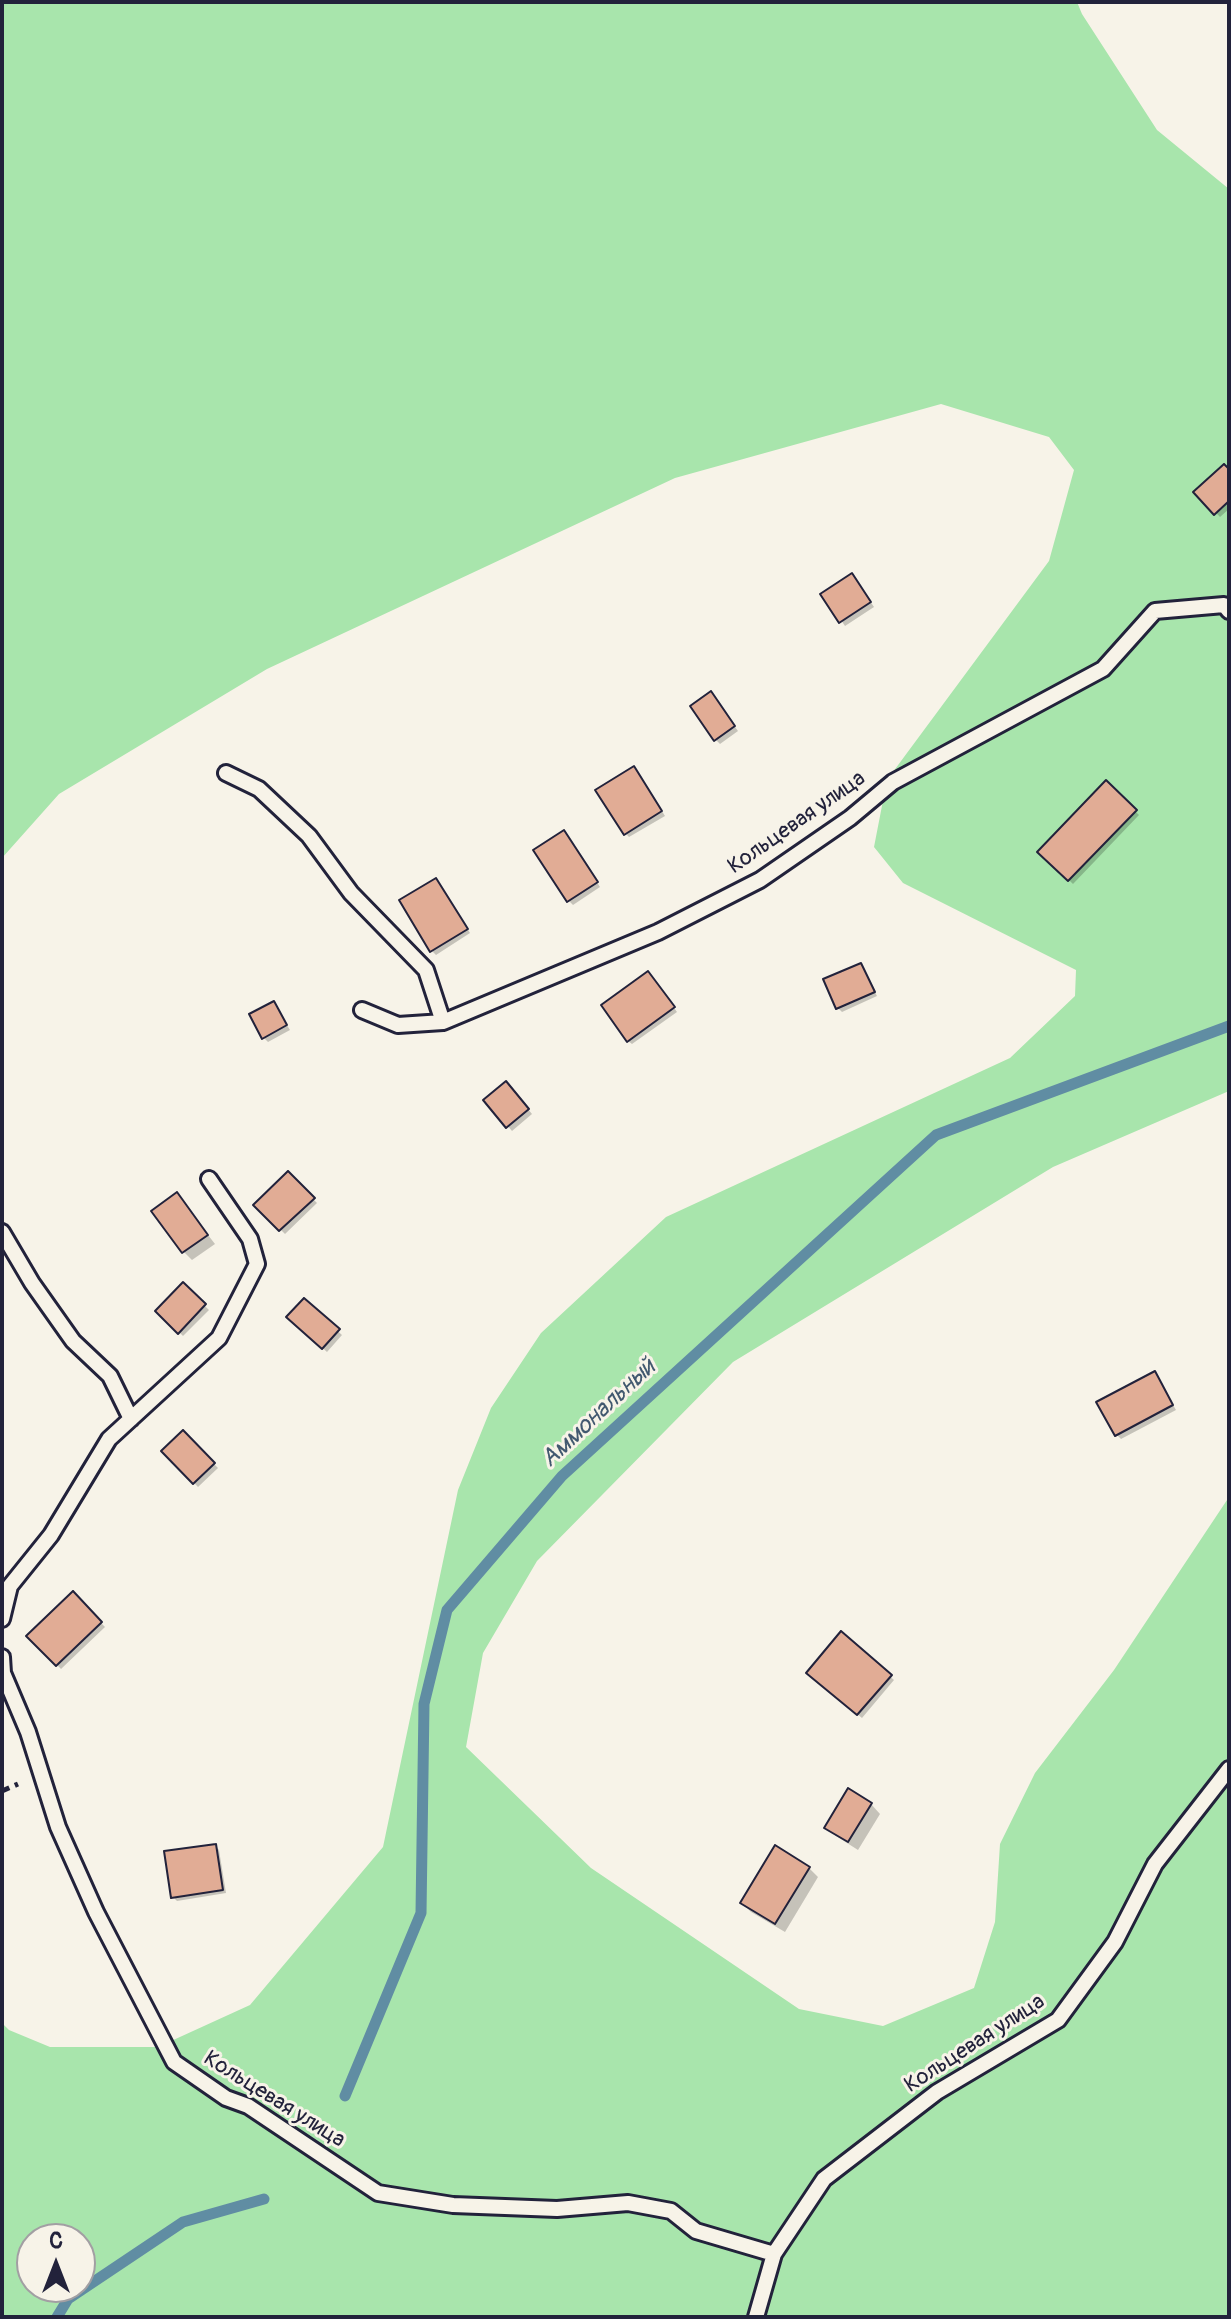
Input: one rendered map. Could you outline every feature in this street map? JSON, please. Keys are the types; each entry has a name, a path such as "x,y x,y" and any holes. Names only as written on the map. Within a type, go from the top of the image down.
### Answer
{"lane":[{"name":"Кольцевая улица","path":"362,1010 398,1025 443,1022 658,932 760,880 850,818 893,782 1103,669 1155,611 1224,605 1229,611"},
{"path":"226,773 259,789 309,836 351,893 426,970 443,1022"},
{"path":"2,1619 10,1586 51,1535 109,1439 219,1338 257,1264 250,1239 209,1179"},
{"path":"2,1232 32,1283 73,1341 110,1376 131,1419"},
{"name":"Кольцевая улица","path":"2,1657 3,1673 28,1732 58,1827 96,1912 174,2062 226,2098 248,2106 290,2132 378,2193 453,2205 557,2209 628,2203 671,2211 696,2231 774,2254"},
{"name":"Кольцевая улица","path":"756,2317 774,2254 824,2179 937,2092 1058,2020 1115,1942 1155,1864 1229,1769"}],"green space":[{"path":"2,2 1077,2 1157,130 1229,189 1229,1091 1053,1167 733,1362 537,1561 483,1653 466,1747 591,1868 799,2009 883,2026 974,1988 995,1922 1000,1844 1035,1773 1114,1670 1229,1497 1229,2317 2,2317 2,2023 9,2030 50,2047 158,2047 250,2005 383,1847 458,1490 491,1408 541,1333 666,1217 1010,1058 1075,996 1076,970 903,883 874,847 887,780 1049,561 1074,470 1049,437 941,404 675,478 267,669 59,794 2,858"}],"building":[{"path":"1224,464 1229,469 1229,501 1214,515 1193,492"},
{"path":"852,573 871,602 839,623 820,594"},
{"path":"711,691 735,726 714,741 690,706"},
{"path":"634,766 662,811 624,835 595,790"},
{"path":"1106,780 1137,810 1068,881 1037,852"},
{"path":"564,830 598,882 567,902 533,850"},
{"path":"436,878 468,929 430,952 399,900"},
{"path":"861,963 875,992 836,1009 823,979"},
{"path":"648,971 675,1007 627,1042 601,1005"},
{"path":"274,1001 287,1025 262,1039 249,1014"},
{"path":"506,1081 529,1109 506,1128 483,1100"},
{"path":"288,1171 315,1198 279,1231 253,1205"},
{"path":"177,1192 208,1235 182,1253 151,1211"},
{"path":"183,1282 206,1304 178,1334 155,1311"},
{"path":"304,1298 340,1329 322,1349 286,1317"},
{"path":"1155,1371 1173,1405 1115,1436 1096,1402"},
{"path":"183,1430 215,1463 193,1484 161,1451"},
{"path":"73,1591 102,1622 56,1666 26,1636"},
{"path":"841,1631 892,1675 857,1715 806,1673"},
{"path":"848,1788 872,1803 848,1842 824,1828"},
{"path":"216,1844 223,1890 171,1898 164,1851"},
{"path":"775,1845 810,1867 775,1924 740,1903"}],"waterway":[{"name":"Аммональный","path":"345,2096 421,1913 424,1704 447,1610 562,1476 936,1135 1229,1026"},
{"path":"57,2317 68,2299 183,2222 264,2199"}]}
